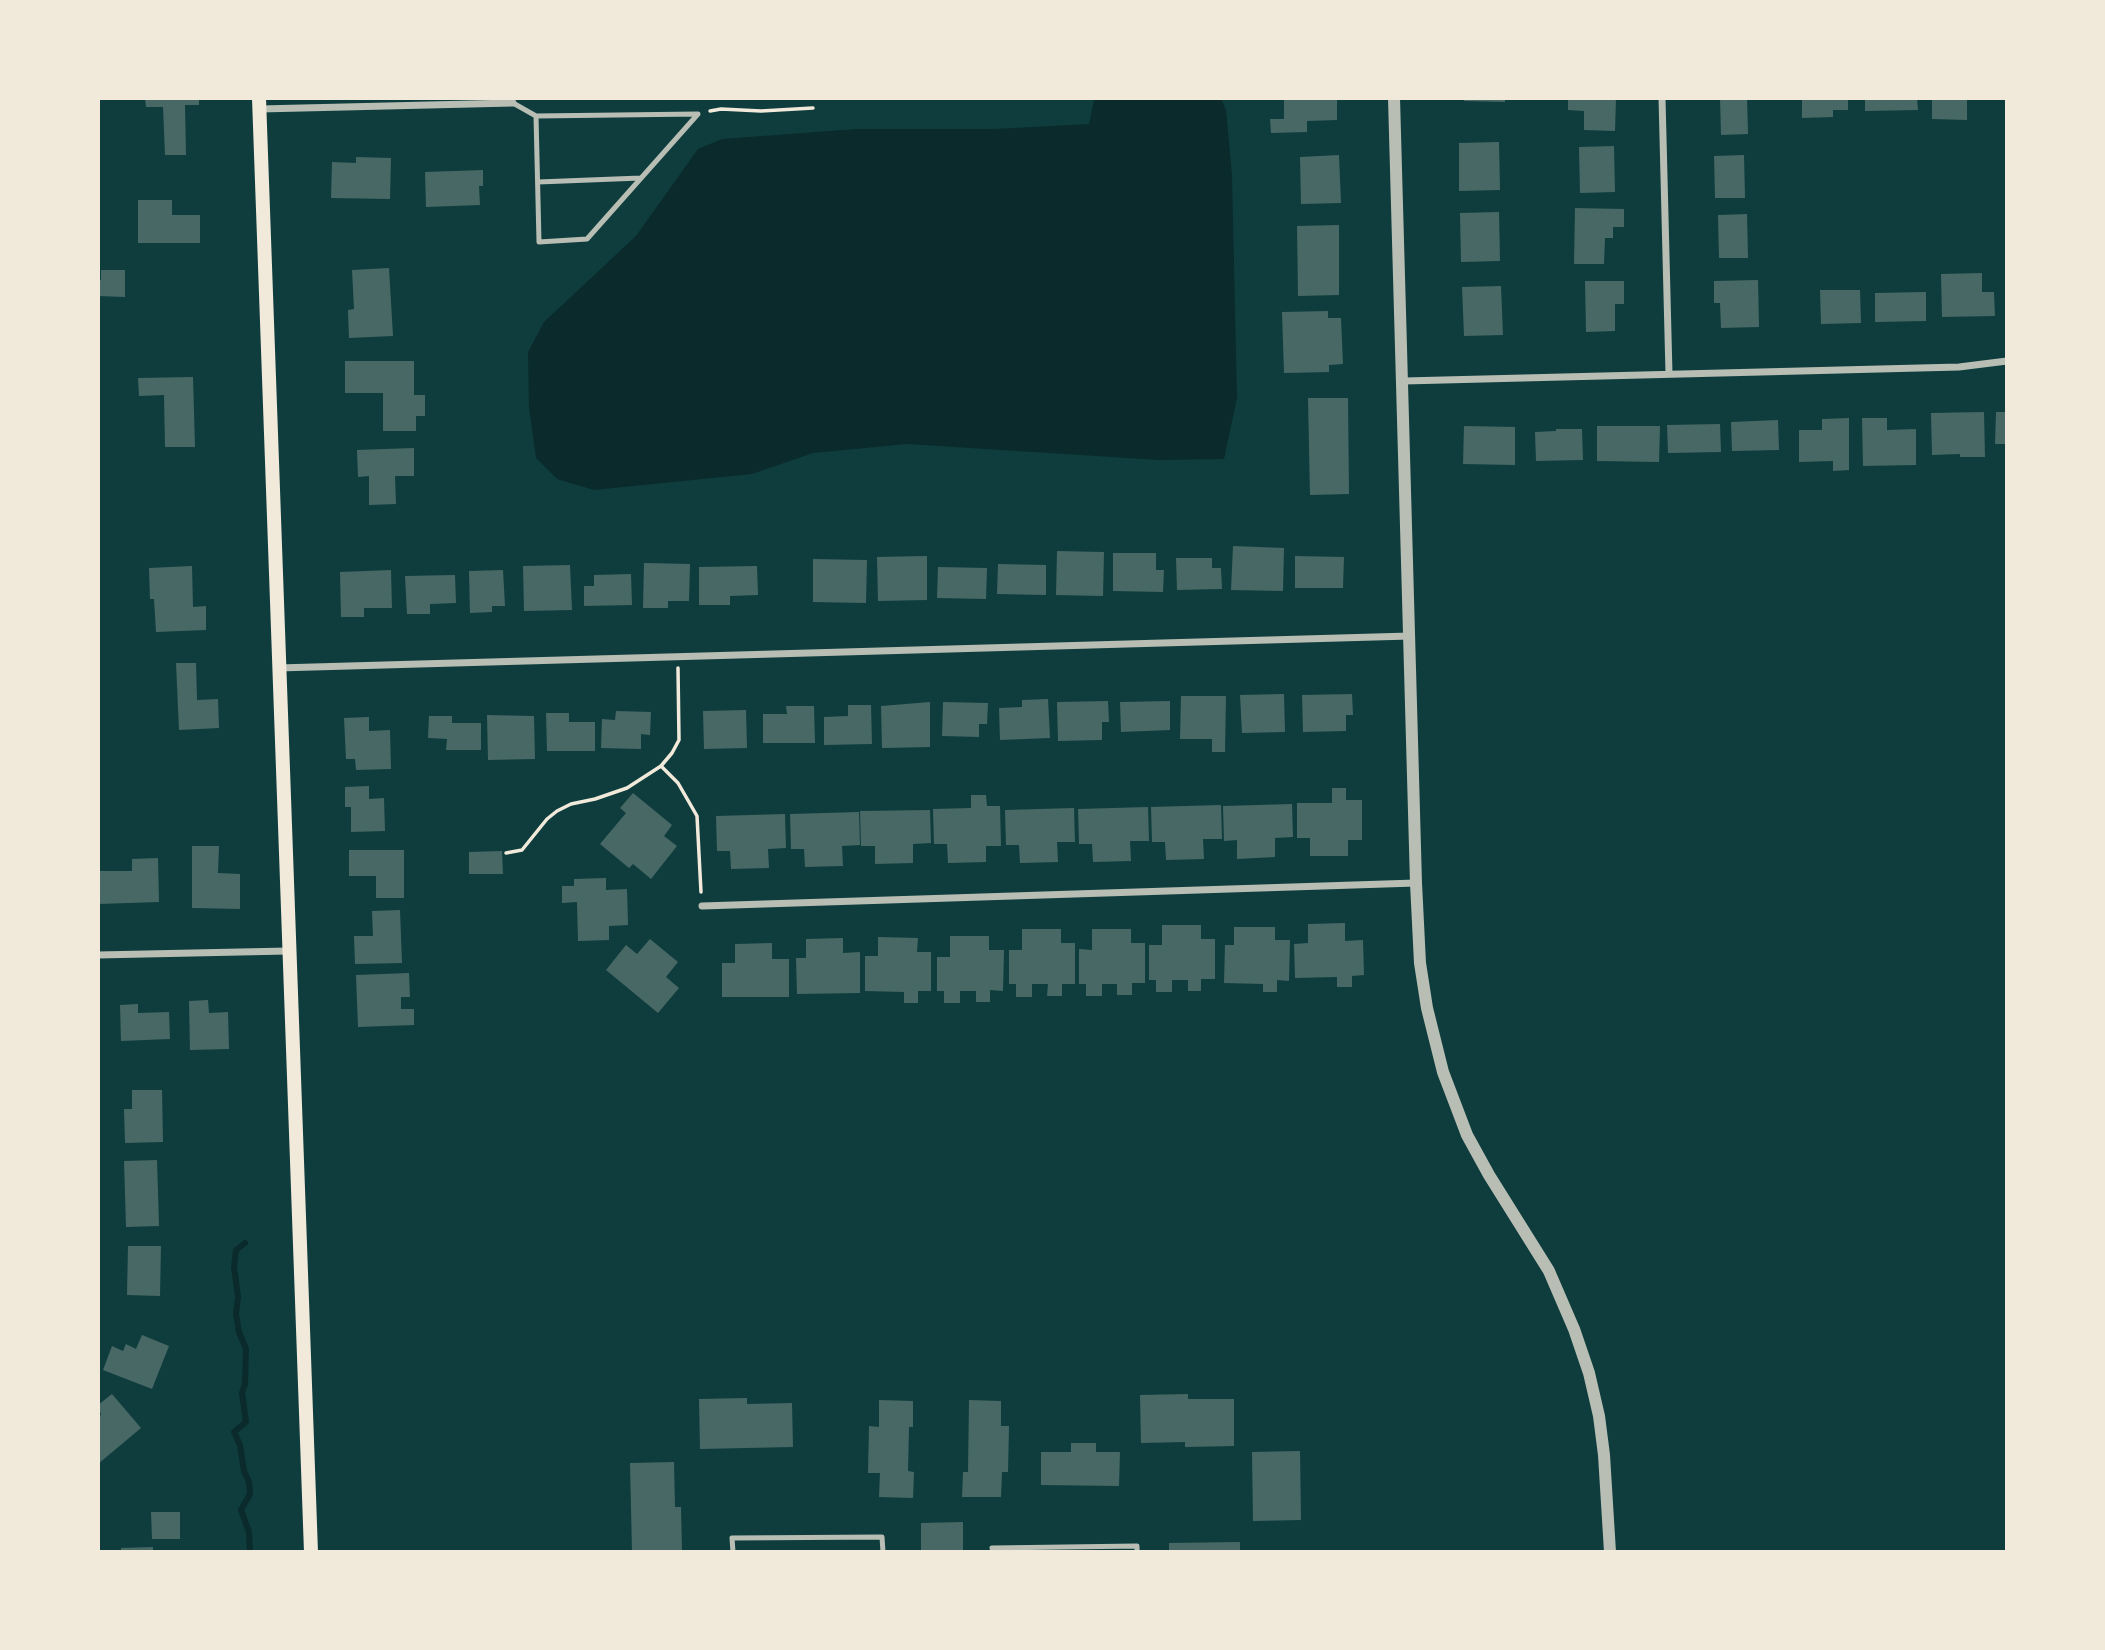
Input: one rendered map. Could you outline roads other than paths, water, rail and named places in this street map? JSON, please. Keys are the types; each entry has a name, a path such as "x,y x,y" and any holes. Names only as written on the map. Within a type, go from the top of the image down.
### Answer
{"main road":[{"path":"259,104 311,1552"}],"street":[{"path":"1394,98 1420,963 1427,1007 1443,1072 1467,1135 1549,1271 1574,1329 1599,1416 1610,1552"},
{"path":"1662,98 1669,374"},
{"path":"259,104 513,103"},
{"path":"1404,381 1959,368 2007,360"},
{"path":"278,668 1410,636"},
{"path":"702,906 1416,883"},
{"path":"98,955 288,951"}],"lane":[{"path":"513,103 537,116 698,114 587,239 539,243 537,116"},
{"path":"538,182 641,178"},
{"path":"733,1552 732,1538 882,1537 883,1552"},
{"path":"992,1552 992,1548 1137,1546 1137,1552"}],"water":[{"path":"1221,98 1226,110 1232,175 1237,398 1224,459 1159,460 907,444 813,453 752,474 594,490 557,479 536,458 529,408 528,352 544,322 636,236 698,149 722,139 857,129 994,129 1089,124 1094,100"}],"waterway":[{"path":"245,1243 236,1250 234,1267 238,1297 236,1314 246,1349 245,1384 242,1393 246,1422 234,1432 249,1482 250,1494 241,1510 249,1532 250,1552"}]}
